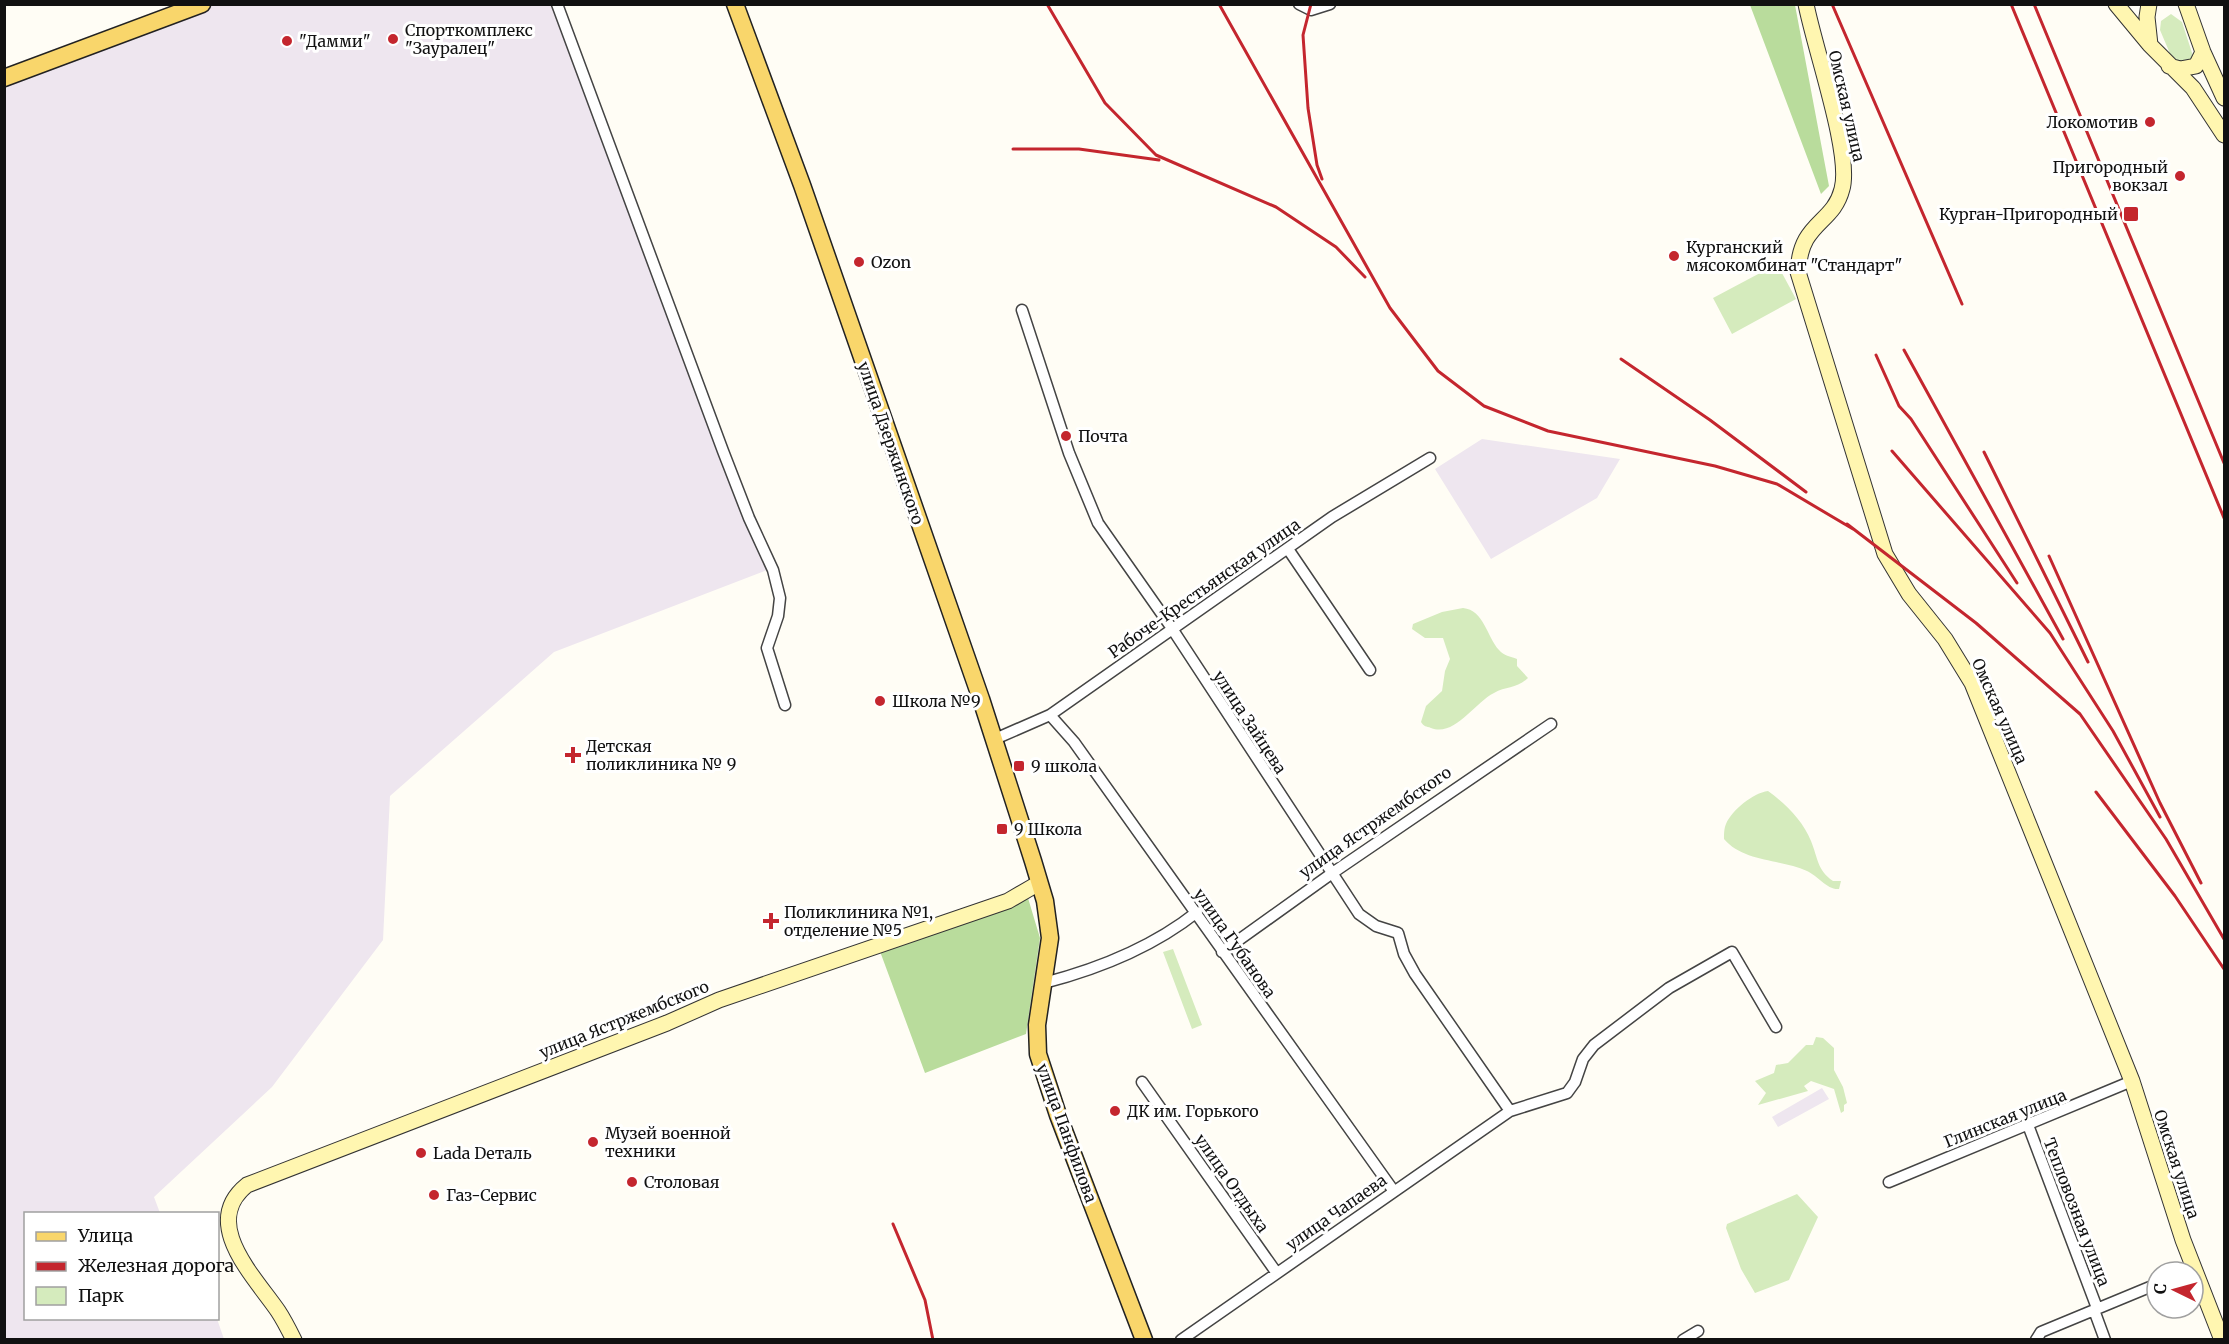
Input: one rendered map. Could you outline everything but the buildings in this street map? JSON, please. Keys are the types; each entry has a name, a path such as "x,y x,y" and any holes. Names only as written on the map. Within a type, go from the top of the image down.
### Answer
{"main road":[{"path":"4,78 202,4"},
{"name":"улица Дзержинского","path":"735,4 802,185 995,739 1039,883"},
{"name":"Омская улица","path":"1806,4 1841,148 1845,179 1841,193 1804,238 1798,254 1798,272 1803,296 1885,554 1909,594 1945,639 1972,683 2132,1081 2187,1260"},
{"path":"2116,4 2169,66 2193,88 2224,135"},
{"path":"2150,4 2147,17 2150,45"},
{"path":"2184,7 2224,98"},
{"path":"2169,66 2180,69 2196,66 2203,52"},
{"name":"улица Панфилова","path":"1039,883 1050,938 1037,1025 1038,1053 1058,1115 1144,1340"},
{"name":"улица Ястржембского","path":"294,1340 279,1312 235,1249 229,1229 231,1203 238,1192 261,1178 668,1023 719,1000 1008,902 1039,883"},
{"name":"Омская улица","path":"2205,1302 2222,1340"}],"street":[{"path":"557,4 730,470 773,570 780,598 778,616 767,648 785,705"},
{"path":"1299,4 1311,10 1330,4"},
{"name":"улица Зайцева","path":"1022,310 1069,453 1088,504 1098,523 1171,627 1331,874 1366,921 1398,933 1404,954 1415,974 1510,1111"},
{"name":"Рабоче-Крестьянская улица","path":"995,739 1050,714 1171,627 1332,517 1430,459"},
{"path":"1288,549 1370,670"},
{"name":"улица Губанова","path":"1050,714 1074,741 1197,912 1222,952 1394,1190"},
{"name":"улица Ястржембского","path":"1222,952 1331,874 1551,724"},
{"path":"1044,982 1084,972 1171,933 1197,912"},
{"name":"улица Чапаева","path":"1182,1340 1276,1272 1510,1111 1567,1093 1575,1082 1582,1059 1594,1045 1669,988 1732,952 1776,1027"},
{"name":"Глинская улица","path":"1889,1182 2132,1081"},
{"name":"улица Отдыха","path":"1142,1082 1276,1272"},
{"name":"Тепловозная улица","path":"2028,1125 2096,1309 2105,1340"},
{"path":"2036,1340 2041,1332 2145,1289"},
{"path":"1683,1340 1698,1331"}],"shaded area":[{"path":"213,5 551,5 767,570 554,652 390,796 383,940 272,1087 154,1197 160,1212 24,1212 24,1320 217,1320 224,1339 5,1340 5,83"},
{"path":"1482,439 1620,459 1597,498 1491,559 1435,469"},
{"path":"1822,1088 1829,1099 1778,1127 1772,1117"}],"green space":[{"path":"1750,5 1795,5 1829,186 1821,194"},
{"path":"2171,14 2182,22 2194,59 2174,63 2160,30 2161,21"},
{"path":"1777,264 1796,299 1732,334 1713,298"},
{"path":"1463,608 1476,614 1499,650 1517,659 1517,666 1528,678 1520,684 1494,693 1448,728 1424,726 1421,722 1426,706 1442,691 1445,671 1450,659 1443,638 1425,638 1412,629 1413,624 1442,612"},
{"path":"1768,791 1799,820 1808,834 1824,873 1833,881 1841,881 1839,889 1830,887 1811,873 1797,867 1741,852 1724,839 1725,826 1733,813 1750,799"},
{"path":"1028,898 1040,938 1026,1034 925,1073 878,946"},
{"path":"1173,949 1202,1025 1192,1029 1163,952"},
{"path":"1816,1037 1823,1038 1834,1048 1834,1070 1843,1087 1847,1103 1844,1105 1844,1111 1841,1113 1834,1089 1811,1081 1804,1086 1808,1091 1758,1105 1766,1093 1755,1081 1774,1073 1776,1065 1788,1063 1806,1045 1813,1045"},
{"path":"1797,1194 1818,1217 1789,1280 1755,1293 1741,1269 1726,1228 1727,1224"}],"railway":[{"path":"1047,4 1105,103 1156,155 1276,207 1336,247 1365,277"},
{"path":"1219,4 1390,308 1438,371 1484,406 1548,431 1715,466 1777,484 1853,529"},
{"path":"1311,4 1303,35 1308,108 1317,165 1322,179"},
{"path":"1832,4 1962,304"},
{"path":"2011,4 2224,518"},
{"path":"2034,4 2224,463"},
{"path":"1013,149 1079,149 1159,160"},
{"path":"1904,350 2063,639"},
{"path":"1876,355 1899,406 1911,419 2017,583"},
{"path":"1621,359 1710,420 1806,492"},
{"path":"1892,451 2050,633 2113,731 2160,817"},
{"path":"1984,452 2088,662"},
{"path":"1847,524 1976,623 2080,714 2166,839 2224,939"},
{"path":"2049,556 2160,803 2201,883"},
{"path":"2096,792 2175,896 2224,969"},
{"path":"893,1224 925,1300 933,1340"}],"place":[{"name":"Спорткомплекс \"Зауралец\"","path":"393,39"},
{"name":"\"Дамми\"","path":"287,41"},
{"name":"Локомотив","path":"2150,122"},
{"name":"Пригородный вокзал","path":"2180,176"},
{"name":"Курган-Пригородный","path":"2131,214"},
{"name":"Курганский мясокомбинат \"Стандарт\"","path":"1674,256"},
{"name":"Ozon","path":"859,262"},
{"name":"Почта","path":"1066,436"},
{"name":"Школа №9","path":"880,701"},
{"name":"Детская поликлиника № 9","path":"573,755"},
{"name":"9 школа","path":"1019,766"},
{"name":"9 Школа","path":"1002,829"},
{"name":"Поликлиника №1, отделение №5","path":"771,921"},
{"name":"ДК им. Горького","path":"1115,1111"},
{"name":"Музей военной техники","path":"593,1142"},
{"name":"Lada Dеталь","path":"421,1153"},
{"name":"Столовая","path":"632,1182"},
{"name":"Газ-Сервис","path":"434,1195"}]}
